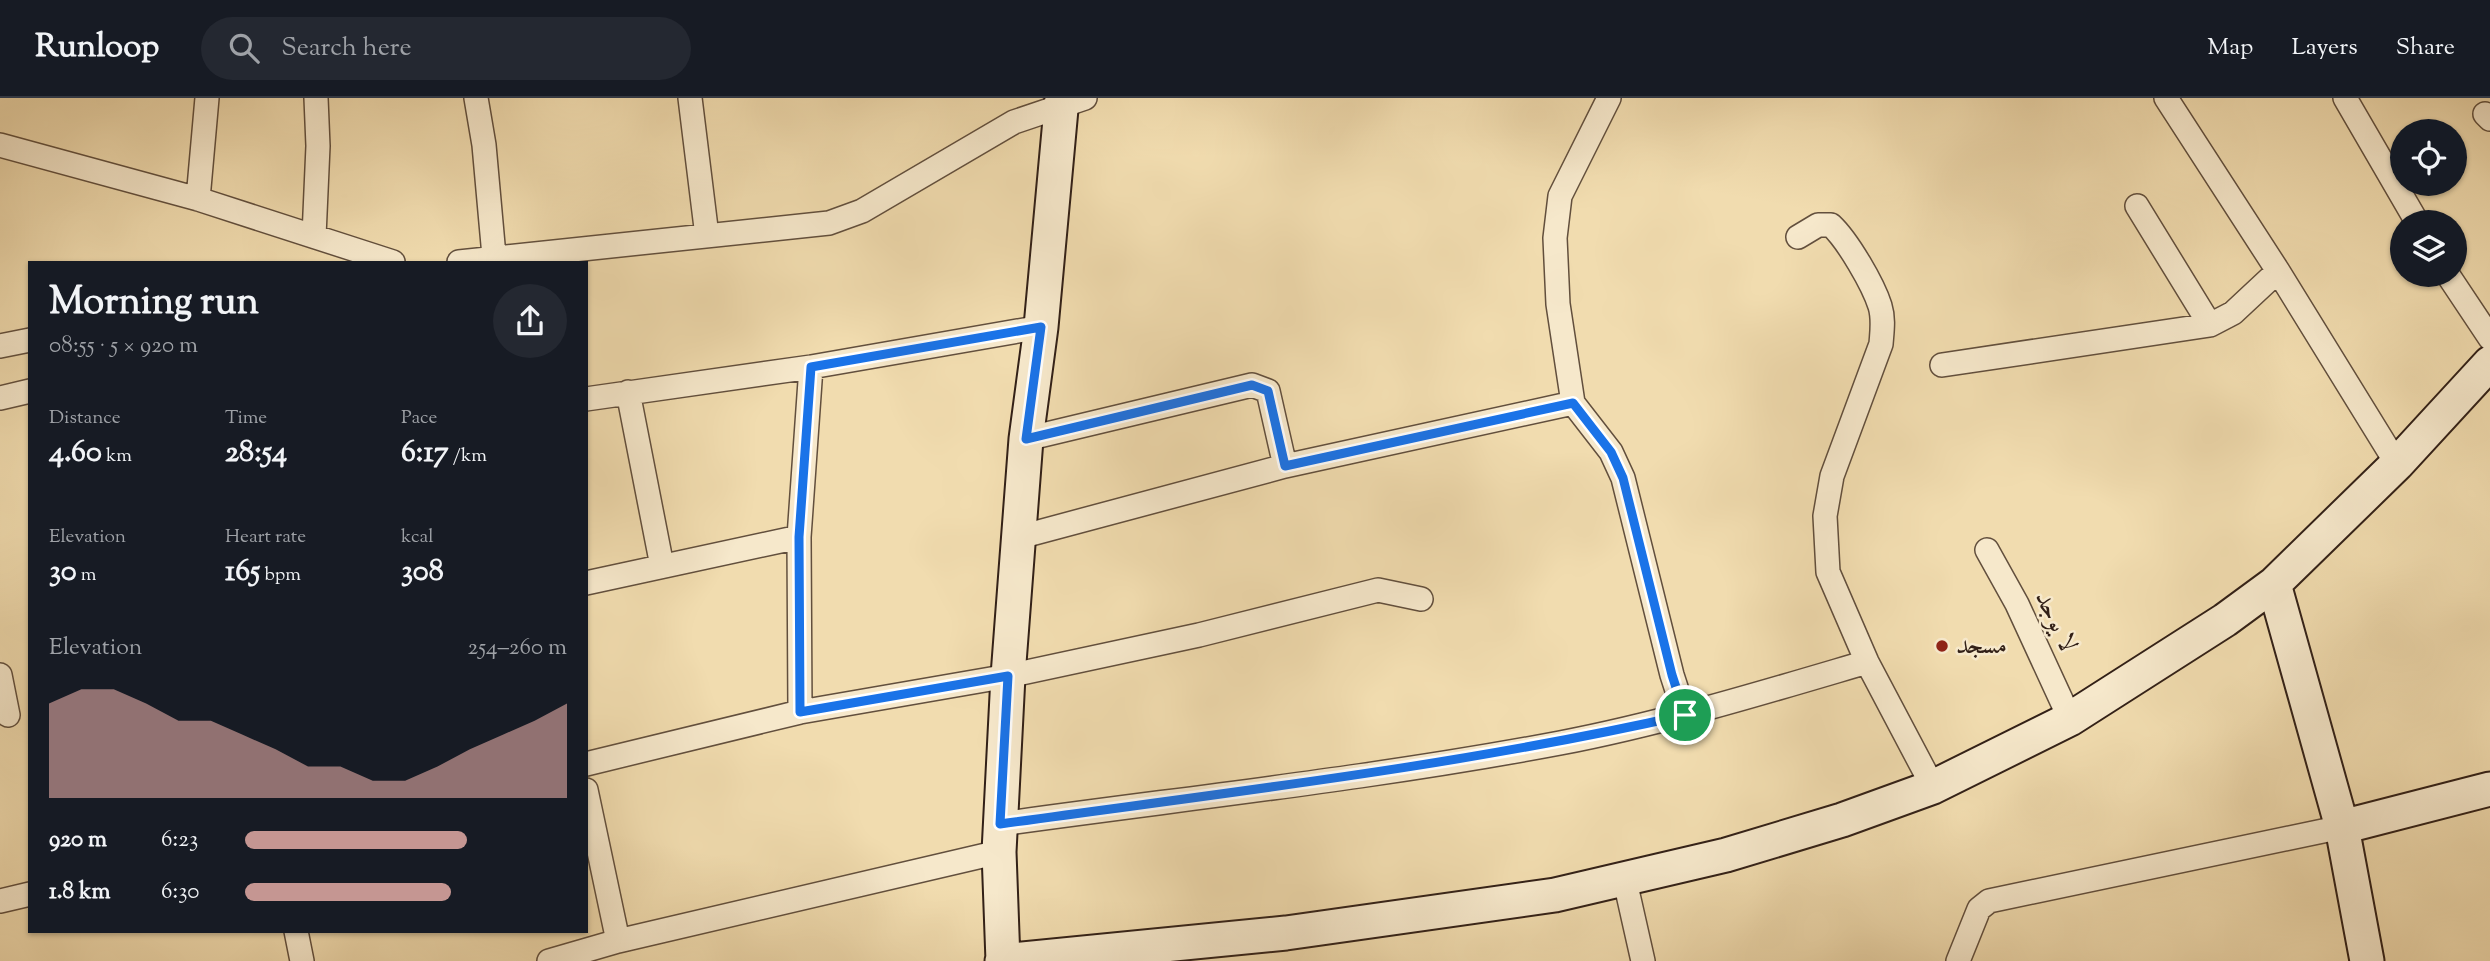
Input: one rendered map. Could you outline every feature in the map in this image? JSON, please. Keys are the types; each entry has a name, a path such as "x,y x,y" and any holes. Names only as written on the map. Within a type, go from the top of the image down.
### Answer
{"street":[{"path":"198,199 207,98"},
{"path":"314,236 318,146 316,98"},
{"path":"476,98 484,145 494,256"},
{"path":"690,98 708,236"},
{"path":"1609,98 1560,196 1555,238 1558,304 1573,403 1611,452 1623,478 1672,675 1685,715"},
{"path":"2166,98 2278,271 2397,464"},
{"path":"2345,98 2410,210"},
{"path":"465,261 829,223 862,211 984,137 1070,100"},
{"path":"1070,100 1026,439 999,838 1002,961 1286,933 1555,895 1625,880 1842,820 1933,787 2070,719 2225,620 2274,584 2397,464 2490,363"},
{"path":"0,145 198,199 390,261"},
{"path":"2137,206 2210,325"},
{"path":"1798,237 1825,224 1837,230 1872,288 1881,316 1881,344 1832,476 1825,516 1829,572 1867,662 1933,787"},
{"path":"1942,365 2210,325 2234,313 2278,271"},
{"path":"2456,287 2490,338"},
{"path":"588,399 811,367 1041,327"},
{"path":"0,346 28,340"},
{"path":"800,712 799,537 811,367"},
{"path":"1026,439 1252,385 1268,391 1285,466"},
{"path":"0,398 28,391"},
{"path":"628,392 662,566"},
{"path":"1020,537 1285,466 1573,403"},
{"path":"588,583 799,537"},
{"name":"لا يوجد","path":"1987,550 2017,604 2070,719"},
{"path":"2274,584 2342,827 2367,961"},
{"path":"588,764 800,712 1008,676 1199,635 1378,590 1421,599"},
{"path":"549,961 999,838 1563,743 1685,715 1867,662"},
{"path":"0,675 12,714"},
{"path":"1958,961 1979,909 1989,901 2342,827 2490,789"},
{"path":"588,799 618,941"},
{"path":"1625,880 1643,961"},
{"path":"0,901 28,894"},
{"path":"296,933 302,961"}],"place":[{"name":"مسجد","path":"1942,646"}],"route":[{"path":"1041,327 1026,439 1252,385 1262,386 1268,391 1285,466 1573,403 1611,452 1623,478 1672,675 1685,715 1563,743 1448,763 1000,824 1008,676 800,712 799,537 811,367 1041,327"}]}
